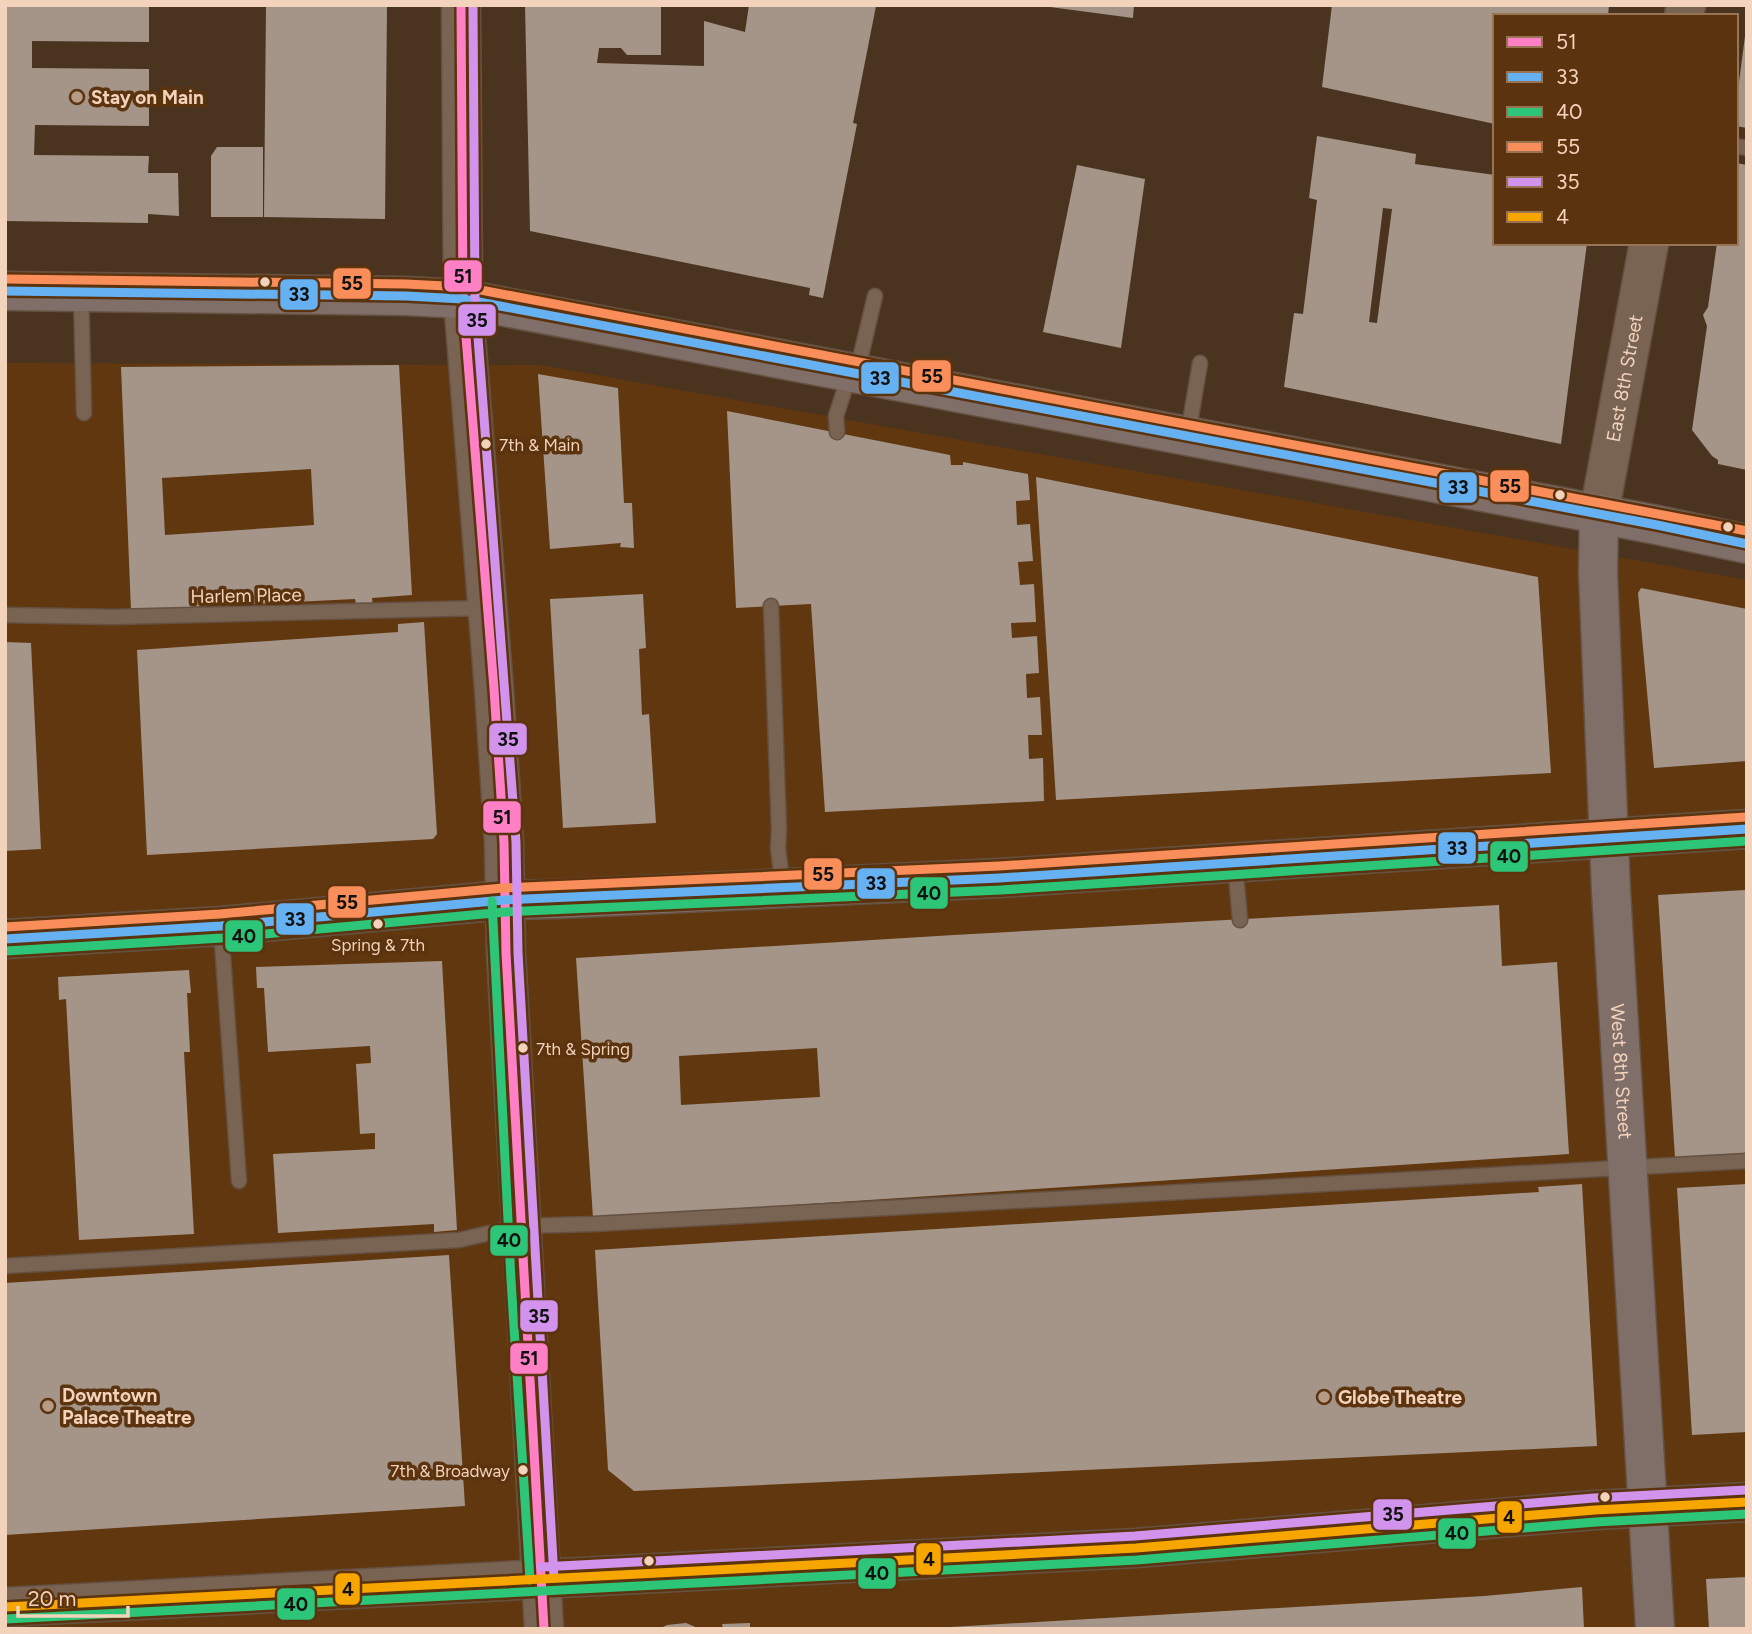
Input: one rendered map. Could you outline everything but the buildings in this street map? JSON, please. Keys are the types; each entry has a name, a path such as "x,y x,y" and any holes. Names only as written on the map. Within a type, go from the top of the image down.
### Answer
{"main road":[{"path":"461,5 463,299 503,831 504,900 544,1629"},
{"name":"East 8th Street","path":"1599,514 1649,245"},
{"path":"5,291 463,299 1747,544"},
{"name":"West 8th Street","path":"1599,514 1598,572 1609,837 1656,1629"},
{"path":"5,939 221,926 504,900 784,889 1747,829"},
{"path":"5,1607 1136,1548 1648,1506 1747,1502"}],"lane":[{"path":"81,293 84,413"},
{"path":"837,432 836,416 853,373 875,296"},
{"path":"1187,436 1200,363"},
{"path":"771,606 778,848 784,889"},
{"name":"Harlem Place","path":"5,615 128,616 431,611 487,607"},
{"path":"1235,862 1240,920"},
{"path":"221,926 239,1181"},
{"path":"5,1266 459,1240 521,1226 1747,1161"}],"shaded area":[{"path":"5,363 540,365 1747,580 1747,1629 5,1629"}],"transit line":[{"name":"51","path":"461,5 463,299 504,843 506,953 544,1629"},
{"name":"35","path":"473,5 475,298 516,842 518,953 554,1578"},
{"name":"55","path":"5,279 465,287 1747,531"},
{"name":"33","path":"5,291 463,299 1747,544"},
{"name":"55","path":"5,927 220,914 503,888 999,866 1746,817"},
{"name":"33","path":"5,939 221,926 504,900 1000,878 1747,829"},
{"name":"40","path":"6,951 222,938 505,912 1001,890 1747,841"},
{"name":"40","path":"492,901 511,1280 530,1580"},
{"name":"35","path":"541,1567 1135,1536 1594,1498 1746,1490"},
{"name":"4","path":"5,1607 1136,1548 1595,1510 1747,1502"},
{"name":"40","path":"6,1619 1137,1560 1596,1522 1747,1514"}],"place":[{"name":"Stay on Main","path":"77,97"},
{"name":"7th & Main","path":"486,444"},
{"name":"Spring & 7th","path":"378,924"},
{"name":"7th & Spring","path":"523,1048"},
{"name":"Globe Theatre","path":"1324,1397"},
{"name":"Downtown Palace Theatre","path":"48,1406"},
{"name":"7th & Broadway","path":"523,1470"}]}
